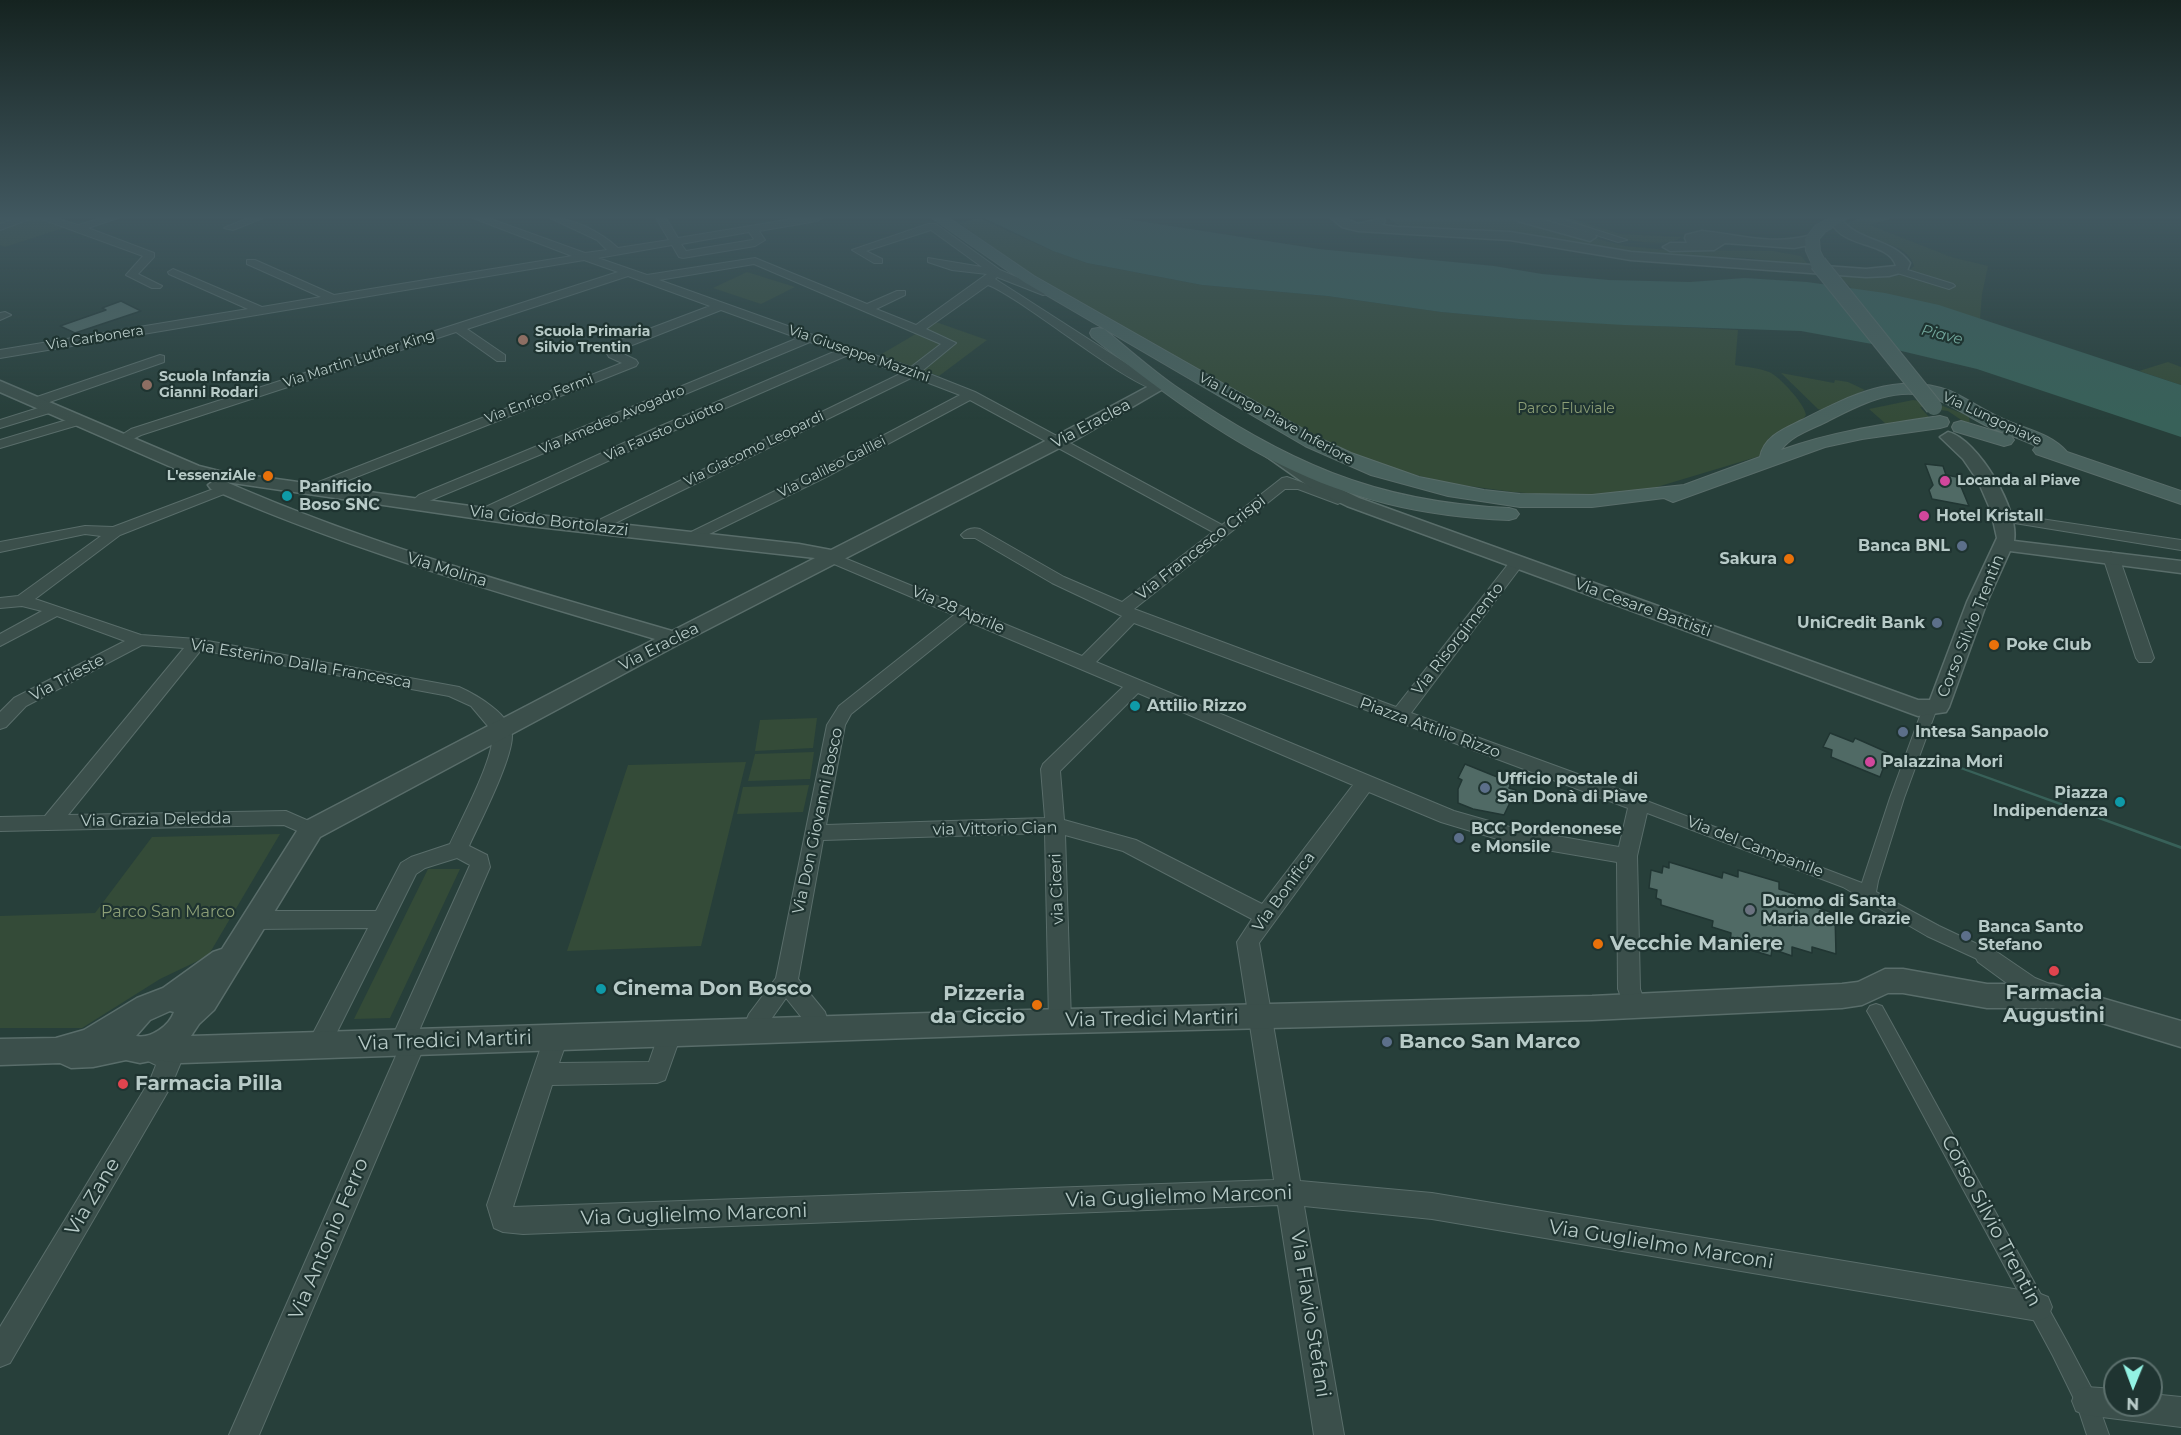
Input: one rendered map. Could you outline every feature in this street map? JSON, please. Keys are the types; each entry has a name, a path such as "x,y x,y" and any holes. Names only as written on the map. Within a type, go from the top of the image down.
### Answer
{"main road":[{"name":"Corso Silvio Trentin","path":"1839,285 1867,324 1952,429"},
{"name":"Via Cesare Battisti","path":"1036,286 1161,387 1270,452"},
{"name":"Via Lungo Piave Inferiore","path":"1036,286 1312,442 1356,464 1380,472 1463,492 1537,501 1613,500 1687,491"},
{"name":"Via Lungopiave","path":"1768,461 1770,448 1778,440 1860,398 1883,390 1901,388 1937,393 2047,449"},
{"name":"Via Lungo Piave Inferiore","path":"1270,452 1320,476 1417,504 1490,513 1562,513 1611,510 1651,504 1832,439 1896,429 1952,429 2047,449"},
{"path":"2047,449 2181,498"}],"street":[{"path":"203,285 262,311"},
{"path":"303,285 334,299"},
{"name":"Via Carbonera","path":"0,354 418,285"},
{"name":"Via Martin Luther King","path":"124,438 589,285"},
{"name":"Via Giuseppe Mazzini","path":"667,285 809,338 914,372 970,395 1221,531"},
{"path":"810,285 917,330 979,285"},
{"path":"998,285 1127,370 1161,387"},
{"path":"866,309 901,293"},
{"name":"Via Enrico Fermi","path":"311,490 632,363 614,354 611,350 616,346 723,305"},
{"name":"Via Martin Luther King","path":"458,327 501,358"},
{"name":"Via Giacomo Leopardi","path":"596,527 914,372 950,343 917,330"},
{"name":"Via Amedeo Avogadro","path":"416,504 424,498 809,338"},
{"name":"Via Fausto Guiotto","path":"482,514 661,431 848,350"},
{"path":"0,424 160,359"},
{"name":"Via Giodo Bortolazzi","path":"0,387 124,438 193,470 266,484 482,514 692,537 811,552 832,558"},
{"name":"Via Eraclea","path":"142,1048 173,1037 182,1012 204,1001 311,830 674,638 1161,387"},
{"name":"Via Galileo Galilei","path":"692,537 821,474 970,395"},
{"path":"0,444 80,420"},
{"name":"Corso Silvio Trentin","path":"1868,897 1870,881 1897,798 1930,708 1938,707 1941,701 1977,602 2004,545 2005,527 1985,479 1952,429"},
{"name":"Via Cesare Battisti","path":"1270,452 1320,486 1355,502 1904,704 1930,708"},
{"name":"Via Giodo Bortolazzi","path":"193,470 204,479 224,489 240,484 266,484"},
{"name":"Via Cesare Battisti","path":"1320,476 1355,502"},
{"name":"Via Cesare Battisti","path":"1285,483 1300,485 1340,501 1355,502"},
{"name":"Via Francesco Crispi","path":"1128,612 1221,531 1285,483"},
{"path":"22,601 115,532 224,489"},
{"name":"Via Molina","path":"224,489 349,539 443,570 674,638"},
{"path":"2001,517 2181,545"},
{"path":"0,547 85,531 115,532"},
{"name":"Piazza Attilio Rizzo","path":"969,535 975,532 1058,580 1128,612 1399,716 1639,804"},
{"path":"2004,545 2181,567"},
{"name":"Via 28 Aprile","path":"832,558 967,613 1083,664"},
{"path":"2111,558 2145,658"},
{"name":"Via Risorgimento","path":"1399,716 1518,561"},
{"name":"Via Esterino Dalla Francesca","path":"0,603 22,601 55,610 139,640 197,644 453,691 477,702 501,729"},
{"path":"0,641 55,610"},
{"path":"1128,612 1083,664 1448,817 1492,831 1627,856"},
{"name":"Via Don Giovanni Bosco","path":"754,1030 757,1021 786,981 836,725 845,710 967,613"},
{"name":"Via Trieste","path":"0,723 20,702 139,640"},
{"path":"51,822 197,644"},
{"name":"via Ciceri","path":"1060,1021 1055,825 1050,769 1135,686"},
{"path":"319,1045 408,869 413,863 445,856 458,849 498,759 503,736 501,729"},
{"name":"Via Bonifica","path":"1260,1016 1248,942 1366,782"},
{"path":"1635,1006 1629,989 1627,856 1639,804"},
{"name":"Via del Campanile","path":"1639,804 1848,883 1868,897 1986,956"},
{"name":"Via Grazia Deledda","path":"0,824 286,818 311,830"},
{"name":"via Vittorio Cian","path":"814,833 1055,825 1129,845 1265,916"},
{"name":"Via Antonio Ferro","path":"244,1435 480,867 480,861 458,849"},
{"path":"254,920 384,919"},
{"path":"1986,956 2027,984 2053,996"},
{"path":"786,981 817,1019 819,1028"},
{"name":"Via Tredici Martiri","path":"0,1052 56,1051 81,1055 142,1048 182,1050 669,1035 819,1028 1635,1006 1842,996 1874,993 1903,981 1987,996 2053,996 2181,1034"},
{"name":"Corso Silvio Trentin","path":"1874,993 2086,1401 2098,1435"},
{"name":"Via Tredici Martiri","path":"56,1051 91,1041 145,1007 182,1012 197,1037 221,1047"},
{"name":"Via Flavio Stefani","path":"1260,1016 1329,1435"},
{"path":"130,1018 121,1037 142,1048"},
{"path":"544,1074 657,1072 669,1035"},
{"name":"Via Guglielmo Marconi","path":"556,1038 500,1205 503,1219 523,1221 1289,1192 1431,1206 2038,1307"},
{"name":"Via Zane","path":"0,1353 159,1086 169,1062 160,1054 142,1048"},
{"path":"2086,1401 2103,1403"},
{"path":"2163,1410 2181,1412"}],"green space":[{"path":"719,285 788,285 795,287 761,304 713,288"},
{"name":"Parco Fluviale","path":"1049,285 1202,285 1327,296 1442,312 1519,319 1738,330 1735,365 1769,372 1785,384 1805,410 1806,415 1801,422 1769,438 1760,456 1647,490 1578,497 1513,492 1447,483 1393,469 1354,456"},
{"path":"1848,285 1984,285 1980,319 1854,291"},
{"path":"936,322 987,340 939,376 880,355"},
{"path":"2168,362 2181,367 2181,385 2139,371"},
{"path":"1781,373 1834,383 1835,380 1848,382 1865,390 1823,411 1818,409"},
{"path":"1913,400 1935,403 1969,416 1970,426 1948,411 1920,407 1929,417 1886,424 1869,409"},
{"path":"817,718 813,748 755,751 760,720"},
{"path":"814,752 810,779 748,781 755,754"},
{"path":"746,762 701,946 567,951 628,765"},
{"path":"809,785 803,812 737,814 743,787"},
{"name":"Parco San Marco","path":"280,834 208,956 160,979 82,1028 0,1028 0,916 95,913 152,837"},
{"path":"428,869 460,869 390,1018 354,1019"}],"water":[{"name":"Piave","path":"1202,285 1828,285 1885,293 1939,305 2181,385 2181,437 1977,369 1872,344 1801,331 1519,319 1441,312 1327,296"},
{"path":"1953,764 2181,846 2181,849 1952,766"}],"building":[{"path":"121,301 141,311 75,333 60,326 106,310 102,308"},
{"name":"Locanda al Piave","path":"1925,464 1943,466 1946,475 1957,477 1969,506 1932,499 1929,490 1933,485"},
{"name":"Palazzina Mori","path":"1830,733 1853,742 1855,738 1889,753 1880,777 1831,757 1832,750 1823,747"},
{"name":"Ufficio postale di San Donà di Piave","path":"1465,764 1512,783 1509,788 1516,790 1504,815 1473,809 1458,803 1458,789 1462,780 1458,778"},
{"name":"Duomo di Santa Maria delle Grazie","path":"1669,862 1722,878 1723,872 1738,877 1738,870 1779,882 1779,889 1795,894 1795,899 1835,914 1836,954 1812,947 1812,953 1792,947 1792,956 1772,949 1771,956 1730,944 1731,933 1712,927 1713,921 1661,905 1661,900 1656,898 1657,890 1649,888 1651,870 1662,873 1663,866 1669,868"}],"place":[{"name":"Scuola Primaria Silvio Trentin","path":"523,340"},
{"name":"Scuola Infanzia Gianni Rodari","path":"147,385"},
{"name":"L'essenziAle","path":"268,476"},
{"name":"Locanda al Piave","path":"1945,481"},
{"name":"Panificio Boso SNC","path":"287,496"},
{"name":"Hotel Kristall","path":"1924,516"},
{"name":"Banca BNL","path":"1962,546"},
{"name":"Sakura","path":"1789,559"},
{"name":"UniCredit Bank","path":"1937,623"},
{"name":"Poke Club","path":"1994,645"},
{"name":"Attilio Rizzo","path":"1135,706"},
{"name":"Intesa Sanpaolo","path":"1903,732"},
{"name":"Palazzina Mori","path":"1870,762"},
{"name":"Ufficio postale di San Donà di Piave","path":"1485,788"},
{"name":"Piazza Indipendenza","path":"2120,802"},
{"name":"BCC Pordenonese e Monsile","path":"1459,838"},
{"name":"Duomo di Santa Maria delle Grazie","path":"1750,910"},
{"name":"Banca Santo Stefano","path":"1966,936"},
{"name":"Vecchie Maniere","path":"1598,944"},
{"name":"Farmacia Augustini","path":"2054,971"},
{"name":"Cinema Don Bosco","path":"601,989"},
{"name":"Pizzeria da Ciccio","path":"1037,1005"},
{"name":"Banco San Marco","path":"1387,1042"},
{"name":"Farmacia Pilla","path":"123,1084"}]}
